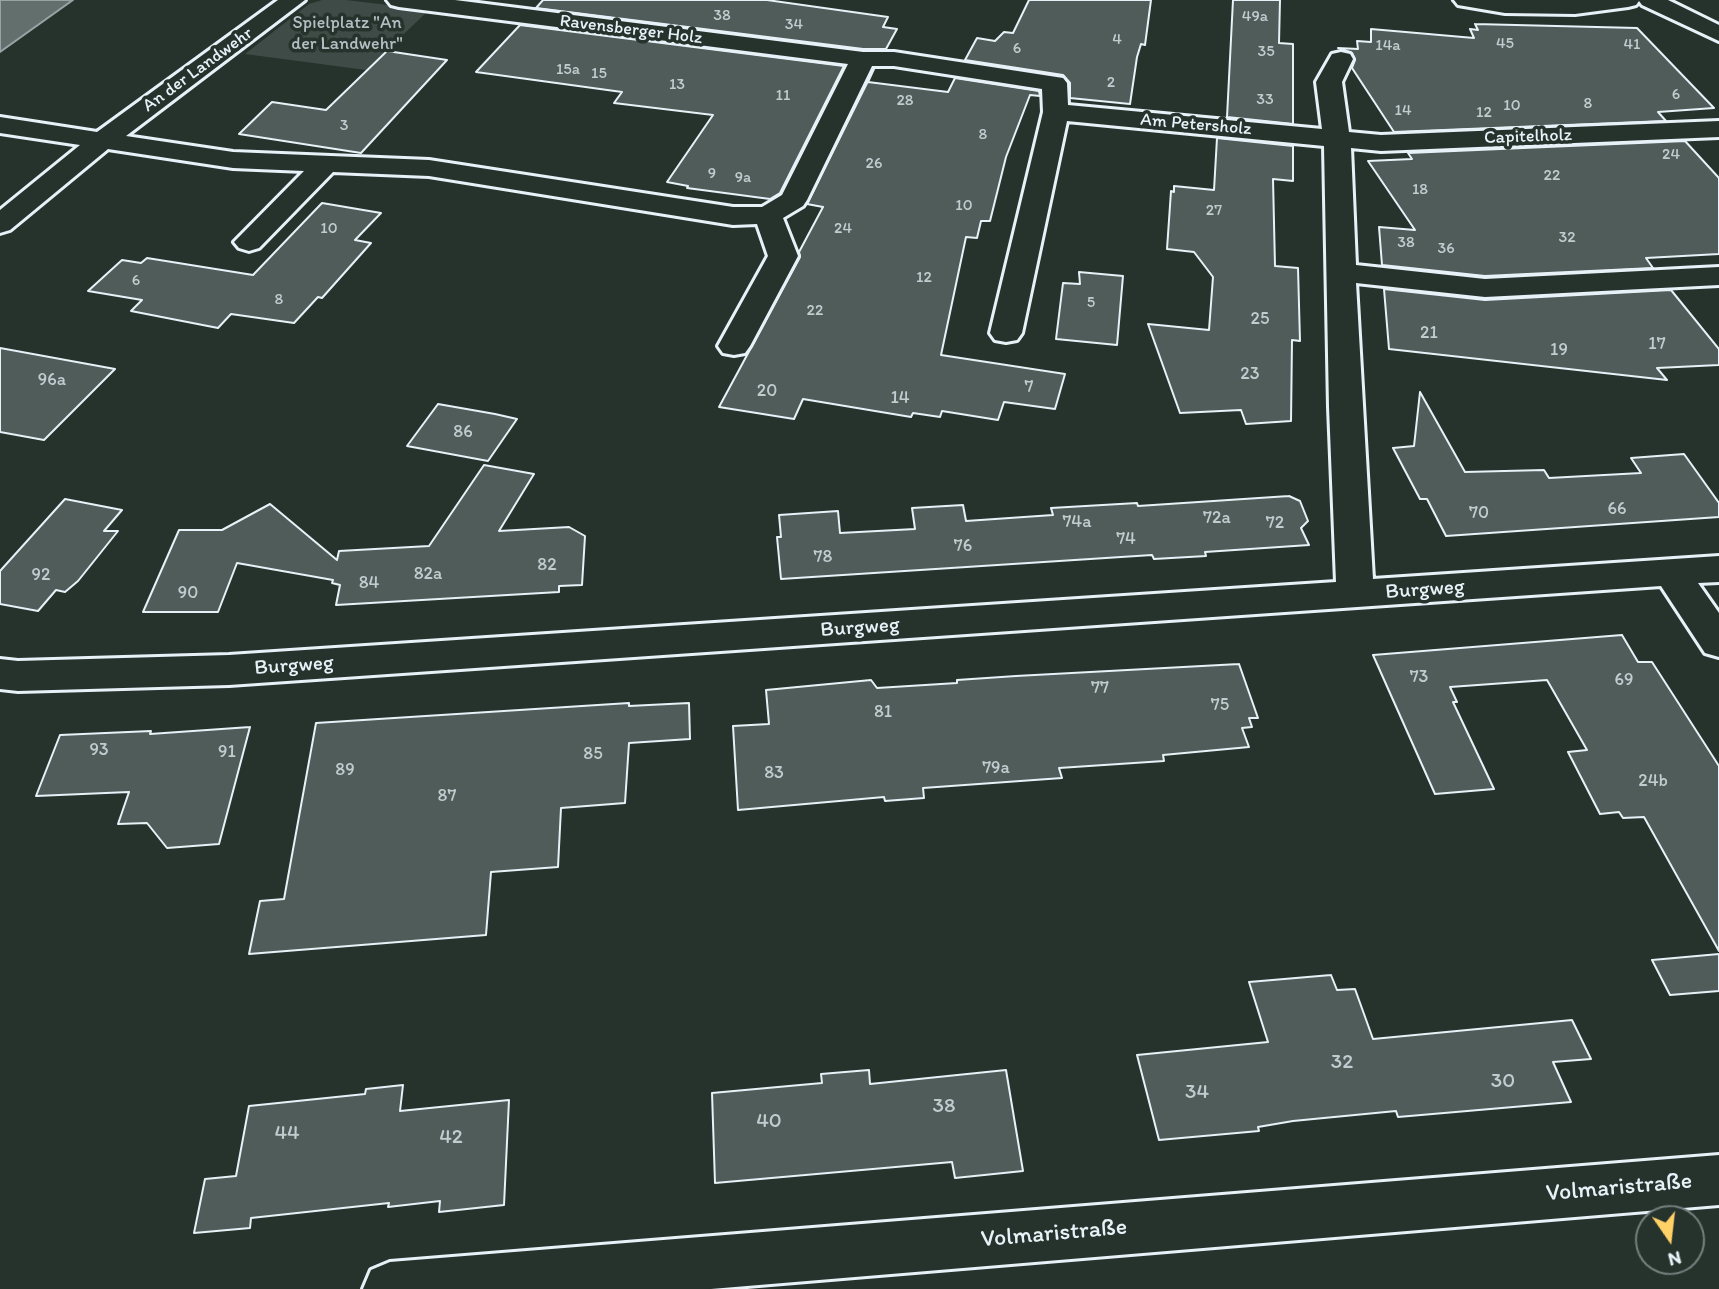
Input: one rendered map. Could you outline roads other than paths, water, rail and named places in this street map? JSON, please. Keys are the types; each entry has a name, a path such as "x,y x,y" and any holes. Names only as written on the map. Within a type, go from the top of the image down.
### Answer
{"street":[{"name":"An der Landwehr","path":"0,224 103,139 293,0"},
{"name":"Ravensberger Holz","path":"399,0 863,59 894,59 1054,83 1056,112"},
{"path":"1466,0 1504,6 1575,7 1628,0"},
{"path":"1650,0 1719,34"},
{"path":"0,125 233,160 429,168 733,216 768,215 793,200 863,59"},
{"path":"1341,59 1329,82 1337,139 1345,407 1355,595"},
{"path":"1006,333 1056,112"},
{"name":"Am Petersholz","path":"1056,112 1337,139"},
{"name":"Capitelholz","path":"1337,139 1381,143 1719,129"},
{"path":"249,242 327,163"},
{"path":"734,346 783,256 768,215"},
{"path":"1342,273 1485,288 1719,276"},
{"name":"Burgweg","path":"0,674 18,676 229,670 1719,569"},
{"path":"1671,572 1719,643"},
{"name":"Volmaristraße","path":"390,1289 1719,1180"}],"park label":[{"name":"Spielplatz \"An der Landwehr\"","path":"347,33"}]}
